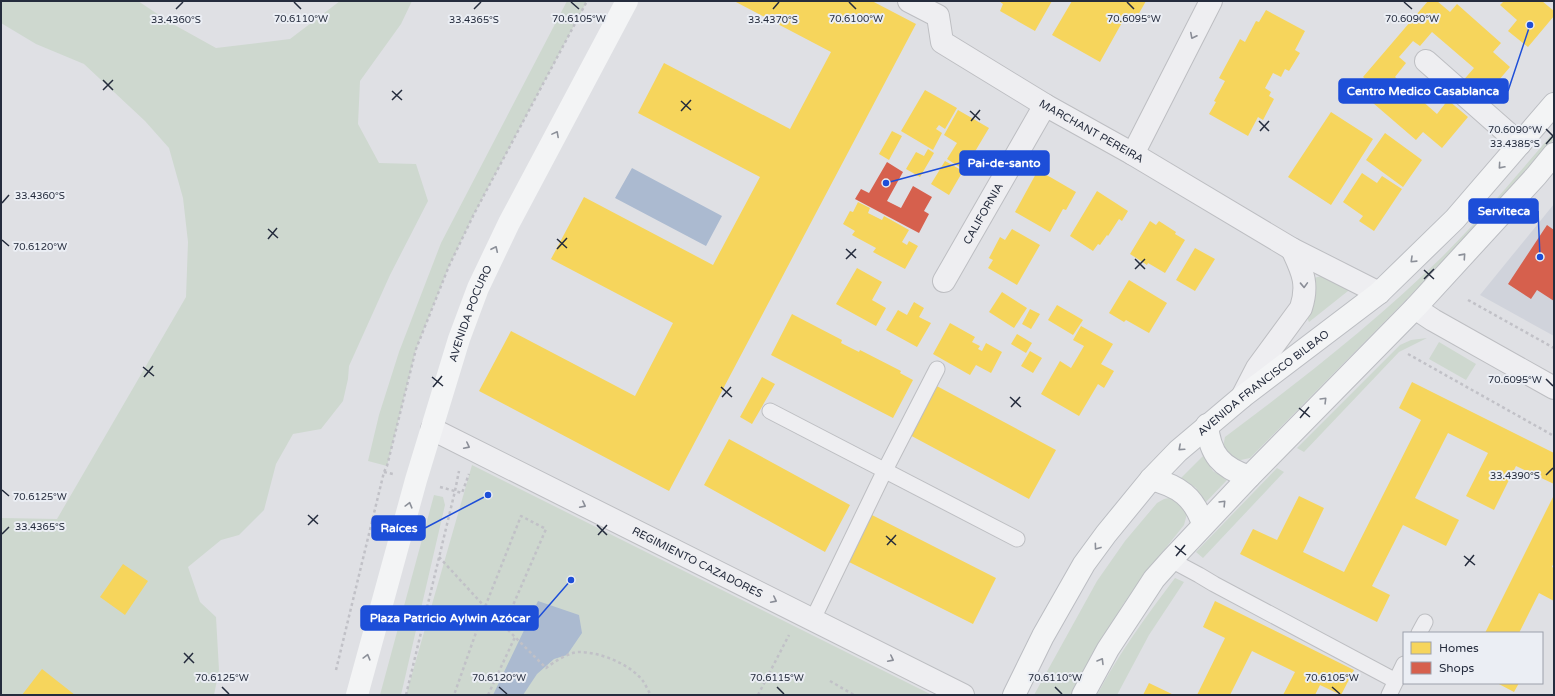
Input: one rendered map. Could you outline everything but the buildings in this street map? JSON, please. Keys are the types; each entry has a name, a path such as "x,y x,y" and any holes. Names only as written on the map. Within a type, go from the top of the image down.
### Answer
{"main road":[{"name":"AVENIDA POCURO","path":"357,695 416,480 458,339 494,251 627,1"},
{"name":"AVENIDA FRANCISCO BILBAO","path":"1014,695 1043,636 1084,564 1106,534 1151,479 1178,451 1242,397 1379,293 1455,219 1554,104"},
{"path":"1083,695 1108,649 1154,579 1203,524 1415,308 1554,154"},
{"path":"1208,425 1212,448 1220,462 1235,472 1249,477"},
{"path":"1151,479 1173,486 1185,493 1196,508 1203,524"}],"street":[{"name":"MARCHANT PEREIRA","path":"910,1 938,16 942,42 1045,105 1133,154 1292,249 1379,293"},
{"path":"1133,154 1211,1"},
{"path":"1426,61 1520,144"},
{"name":"CALIFORNIA","path":"944,281 1045,105"},
{"path":"1242,397 1257,368 1300,308 1304,297 1305,285 1303,274 1292,249"},
{"path":"1415,308 1433,320 1554,388"},
{"name":"REGIMIENTO CAZADORES","path":"432,429 963,695"}],"lane":[{"path":"806,616 937,369"},
{"path":"770,411 1017,539"},
{"path":"1171,560 1396,681"},
{"path":"1389,695 1403,666"}],"path":[{"path":"1468,300 1554,348"},
{"path":"1408,354 1554,436"},
{"path":"406,695 455,491 463,444"},
{"path":"454,695 485,607 521,516 546,529 504,626"},
{"path":"439,556 485,607 546,668 555,660 578,652 612,659 630,669 643,681 651,695"},
{"path":"758,695 806,616"},
{"path":"488,695 515,637"},
{"path":"830,681 854,695"}],"shaded area":[{"path":"1,1 138,1 171,23 216,48 290,39 340,1 412,1 401,24 360,81 358,124 379,163 416,164 428,201 390,275 349,366 348,379 343,401 321,429 293,434 276,464 264,510 239,535 221,540 188,567 200,602 216,617 219,670 214,695 1,695 1,518 57,519 186,297 188,242 183,198 169,148 145,121 84,64 36,44 1,23"},
{"path":"567,1 587,1 474,214 449,266 416,349 387,466 368,461 379,415 399,352 441,243"},
{"path":"1554,132 1554,139 1490,215 1250,458 1236,461 1223,447 1225,437 1337,350 1418,280 1472,226"},
{"path":"1554,204 1554,336 1480,295"},
{"path":"1325,275 1348,288 1348,291 1309,322 1307,317 1316,292 1314,278"},
{"path":"1427,338 1399,352 1304,452 1297,448 1400,345 1411,340"},
{"path":"1439,342 1476,364 1466,380 1429,359"},
{"path":"1203,456 1213,471 1227,480 1205,503 1196,488 1181,478"},
{"path":"472,465 932,695 406,695"},
{"path":"1277,468 1284,472 1203,558 1196,552"},
{"path":"434,495 443,497 445,505 401,695 380,695"},
{"path":"1174,497 1183,504 1187,514 1184,525 1124,603 1081,675 1072,695 1034,695 1097,581 1125,541 1157,503 1164,499"},
{"path":"1175,578 1184,582 1149,635 1117,695 1097,695 1124,649"}],"water":[{"path":"632,168 722,216 706,246 615,198"},
{"path":"538,601 579,615 582,633 567,655 554,659 537,674 523,695 493,695"}],"place":[{"name":"Centro Medico Casablanca","path":"1530,25"},
{"name":"Pai-de-santo","path":"886,183"},
{"name":"Serviteca","path":"1540,257"},
{"name":"Raíces","path":"488,495"},
{"name":"Plaza Patricio Aylwin Azócar","path":"571,580"}]}
